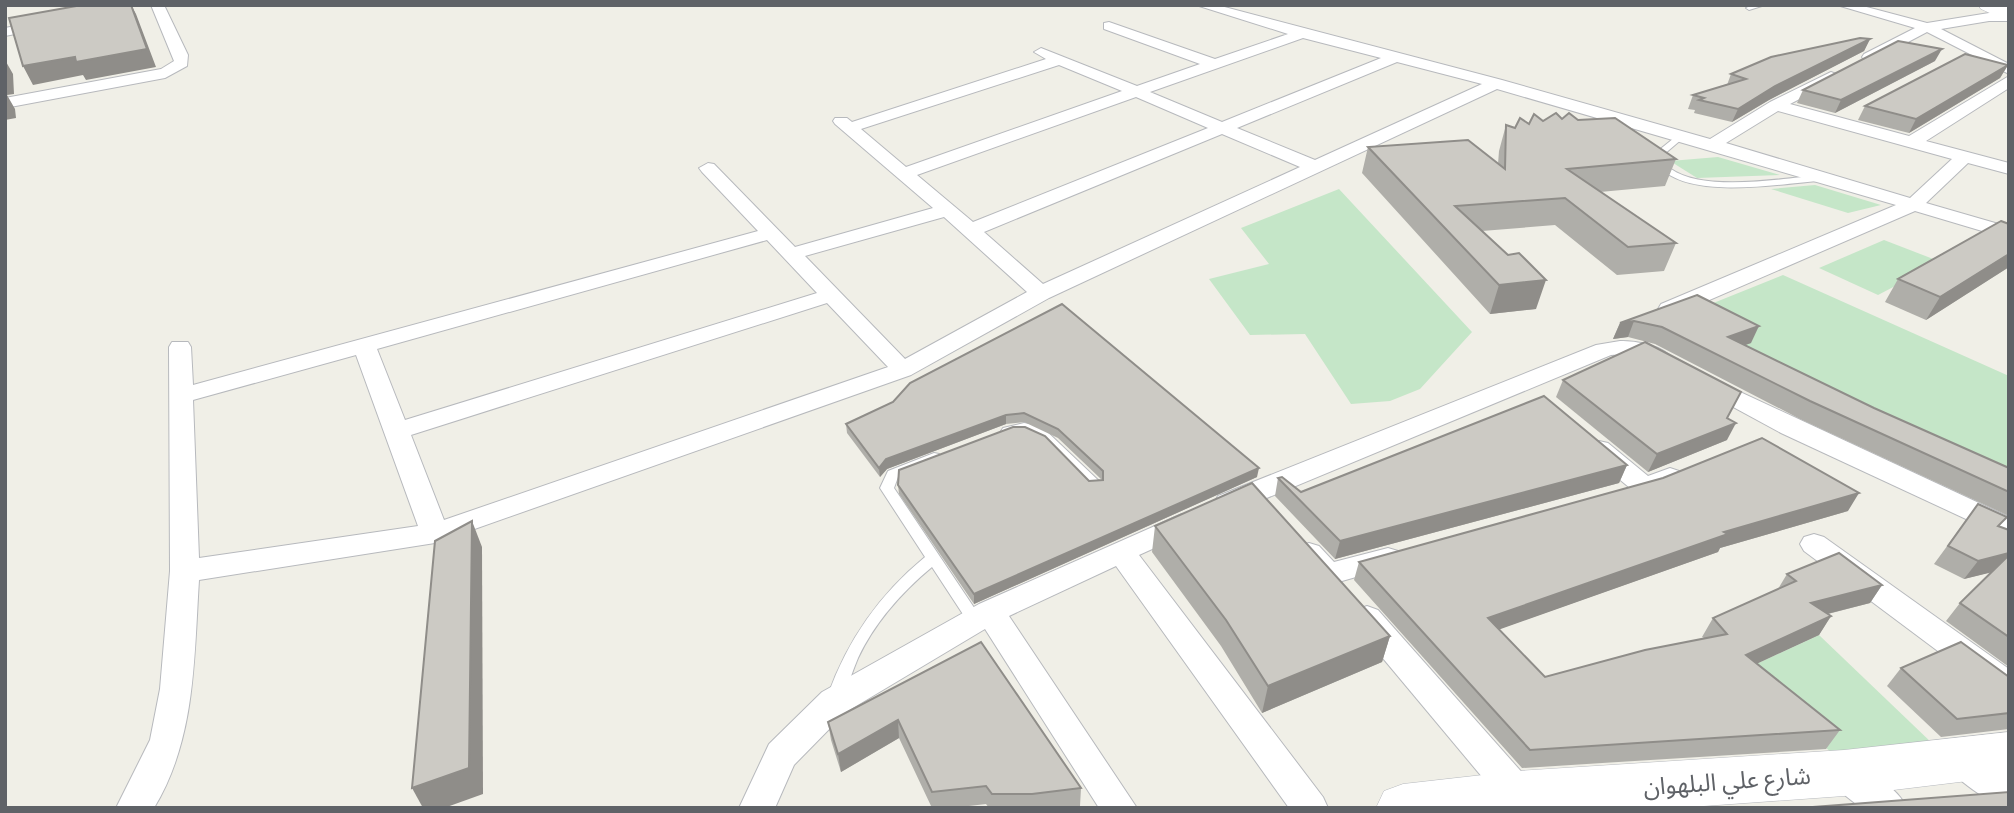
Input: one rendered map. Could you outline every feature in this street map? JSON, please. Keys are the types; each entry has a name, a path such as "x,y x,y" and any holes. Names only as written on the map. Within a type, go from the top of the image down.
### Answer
{"street":[{"path":"5,103 165,73 177,68 182,63 181,55 157,5"},
{"path":"1202,5 1300,34 1497,83 2009,233"},
{"path":"1843,5 1927,27 2009,70"},
{"path":"1957,8 1999,13"},
{"path":"1710,146 1776,105 1927,27 1999,13"},
{"path":"5,32 56,22"},
{"path":"1109,26 1214,64"},
{"path":"903,174 1300,34"},
{"path":"1951,62 1974,50"},
{"path":"1041,52 1316,167"},
{"path":"971,230 1396,57"},
{"path":"1041,293 845,124 1059,60"},
{"path":"1912,142 2009,82"},
{"path":"185,571 435,533 903,370 1041,293 1497,83"},
{"path":"1776,105 2009,169"},
{"path":"1836,122 1859,110"},
{"path":"1659,313 1913,205 1964,157"},
{"path":"708,168 903,370"},
{"path":"791,254 947,210"},
{"path":"181,396 771,233"},
{"path":"397,431 831,295"},
{"path":"364,345 435,533"},
{"path":"134,808 144,793 167,740 176,689 185,571 180,347"},
{"path":"757,808 781,755 834,702 982,616 1121,552 1271,512 1531,393 1604,350 1628,347 1646,351 1778,432 2009,529"},
{"path":"1583,435 1631,490 1693,467"},
{"path":"1271,512 1525,801"},
{"path":"1814,544 2009,687"},
{"path":"1121,552 1310,808"},
{"path":"1328,574 1409,552"},
{"path":"982,616 1119,808"},
{"name":"شارع علي البلهوان","path":"1403,808 1525,801 1844,773 2009,754"},
{"path":"1957,758 2009,793"},
{"path":"1844,773 1889,808"}],"lane":[{"path":"1749,8 1762,5"},
{"path":"1679,137 1657,155 1659,162 1668,171 1685,181 1720,184 1819,178"},
{"path":"999,433 1017,427 1037,429 1095,485"},
{"path":"950,451 901,469 893,474 887,488 933,558 982,616"},
{"path":"834,702 842,677 865,631 896,591 933,558"}],"green space":[{"path":"1718,157 1780,175 1697,178 1670,161"},
{"path":"1815,185 1881,205 1848,213 1771,189"},
{"path":"1339,189 1472,332 1420,389 1390,401 1351,404 1305,334 1250,335 1209,279 1269,264 1241,228"},
{"path":"1884,240 1941,262 1878,295 1819,268"},
{"path":"1783,275 2009,376 2009,482 1723,353 1750,343 1691,312"},
{"path":"1819,635 1934,745 1847,765 1735,674"}],"building":[{"path":"82,5 131,5 147,49 76,62 75,57 23,66 9,18"},
{"path":"1860,38 1870,39 1775,86 1738,109 1699,100 1704,98 1693,95 1746,79 1731,74 1771,57"},
{"path":"1898,41 1942,49 1841,100 1803,90"},
{"path":"1965,54 2008,65 1916,119 1865,106"},
{"path":"1556,113 1562,119 1569,113 1578,120 1615,118 1676,159 1567,169 1676,243 1628,247 1565,198 1455,206 1508,255 1519,253 1546,280 1499,285 1368,147 1468,140 1505,169 1506,125 1515,128 1520,118 1529,124 1534,114 1543,121"},
{"path":"2001,221 2009,224 2009,254 1940,297 1898,279"},
{"path":"1697,295 1759,326 1728,337 1874,408 2009,468 2009,492 1810,401 1662,327 1634,321 1620,323"},
{"path":"1062,304 1259,468 974,594 898,485 899,470 1013,427 1025,427 1045,436 1089,481 1103,480 1103,471 1058,429 1024,413 1006,415 886,459 879,468 846,424 893,402 910,383"},
{"path":"1645,342 1741,392 1727,418 1736,423 1657,454 1563,380"},
{"path":"1544,396 1627,465 1340,541 1278,478 1282,477 1301,492"},
{"path":"1762,438 1859,493 1724,532 1728,534 1488,618 1545,677 1645,650 1727,634 1713,618 1796,581 1787,574 1839,553 1882,585 1811,603 1831,616 1746,655 1840,730 1530,750 1359,562 1663,478"},
{"path":"1252,483 1390,636 1268,686 1226,620 1155,526"},
{"path":"1978,504 2007,517 1998,526 2009,530 2009,553 1978,561 1948,546"},
{"path":"472,521 469,768 412,788 435,541"},
{"path":"2009,555 2009,637 1960,603"},
{"path":"981,642 1081,788 1032,794 992,794 986,786 932,792 898,720 838,754 828,722"},
{"path":"1961,642 2009,677 2009,713 1957,719 1901,668"},
{"path":"2009,792 2009,808 1812,808 1813,807"}]}
